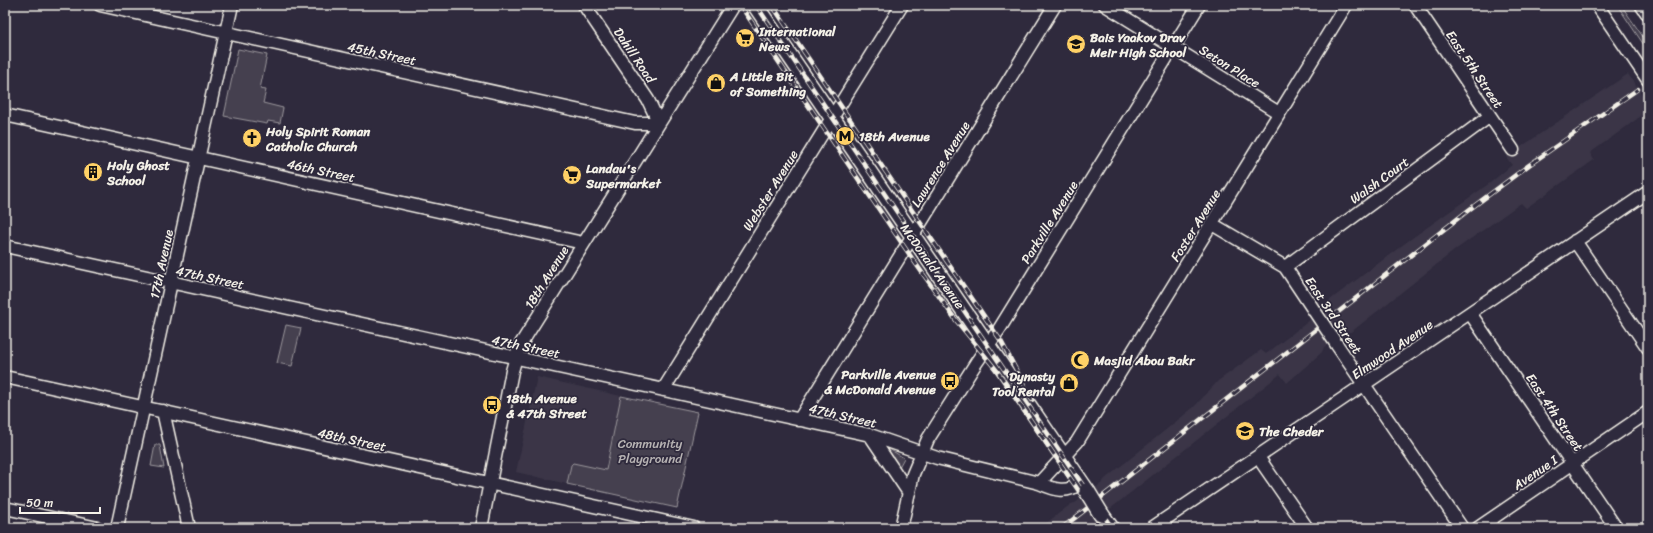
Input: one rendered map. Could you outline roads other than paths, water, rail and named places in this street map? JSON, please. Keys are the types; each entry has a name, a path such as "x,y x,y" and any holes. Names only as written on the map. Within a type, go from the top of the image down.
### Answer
{"main road":[{"name":"McDonald Avenue","path":"754,5 988,345 1111,528"},
{"path":"1643,5 1648,12"}],"street":[{"name":"45th Street","path":"100,5 635,123 659,123"},
{"name":"17th Avenue","path":"117,528 232,5"},
{"name":"Dahill Road","path":"584,5 648,100 659,123"},
{"name":"18th Avenue","path":"481,528 516,358 523,340 733,5"},
{"name":"Webster Avenue","path":"663,390 902,5"},
{"name":"Lawrence Avenue","path":"799,420 1055,5"},
{"name":"Seton Place","path":"1105,5 1280,113"},
{"name":"Parkville Avenue","path":"901,528 913,474 928,439 1199,5"},
{"name":"Foster Avenue","path":"1063,457 1077,442 1346,5"},
{"name":"East 5th Street","path":"1415,5 1513,150"},
{"path":"1597,5 1648,80"},
{"name":"46th Street","path":"5,115 583,243"},
{"name":"Walsh Court","path":"1285,267 1490,116"},
{"name":"Elmwood Avenue","path":"1152,528 1648,192"},
{"name":"East 3rd Street","path":"1212,224 1285,267 1462,528"},
{"path":"1575,241 1648,348"},
{"name":"47th Street","path":"5,246 870,435 937,458 1039,483 1052,488 1062,490 1084,487"},
{"name":"East 4th Street","path":"1470,313 1616,528"},
{"name":"48th Street","path":"5,377 694,528"},
{"path":"163,411 189,528"},
{"name":"Avenue I","path":"1478,528 1648,412"},
{"path":"870,435 909,493"},
{"path":"1039,483 1063,457"},
{"path":"1258,457 1307,528"},
{"path":"5,508 98,528"}],"railway":[{"path":"740,5 916,264 955,319 998,372 1104,528"},
{"path":"756,5 1112,528"},
{"path":"772,5 1001,341 1032,400"},
{"path":"1062,528 1470,209 1529,165 1638,89"}],"place":[{"name":"International News","path":"745,38"},
{"name":"Bais Yaakov Drav Meir High School","path":"1076,44"},
{"name":"A Little Bit of Something","path":"716,83"},
{"name":"18th Avenue","path":"845,136"},
{"name":"Holy Spirit Roman Catholic Church","path":"252,138"},
{"name":"Holy Ghost School","path":"93,172"},
{"name":"Landau's Supermarket","path":"572,175"},
{"name":"Masjid Abou Bakr","path":"1080,360"},
{"name":"Parkville Avenue & McDonald Avenue","path":"950,381"},
{"name":"Dynasty Tool Rental","path":"1069,383"},
{"name":"18th Avenue & 47th Street","path":"492,405"},
{"name":"The Cheder","path":"1245,431"}],"park label":[{"name":"Community Playground","path":"650,450"}]}
